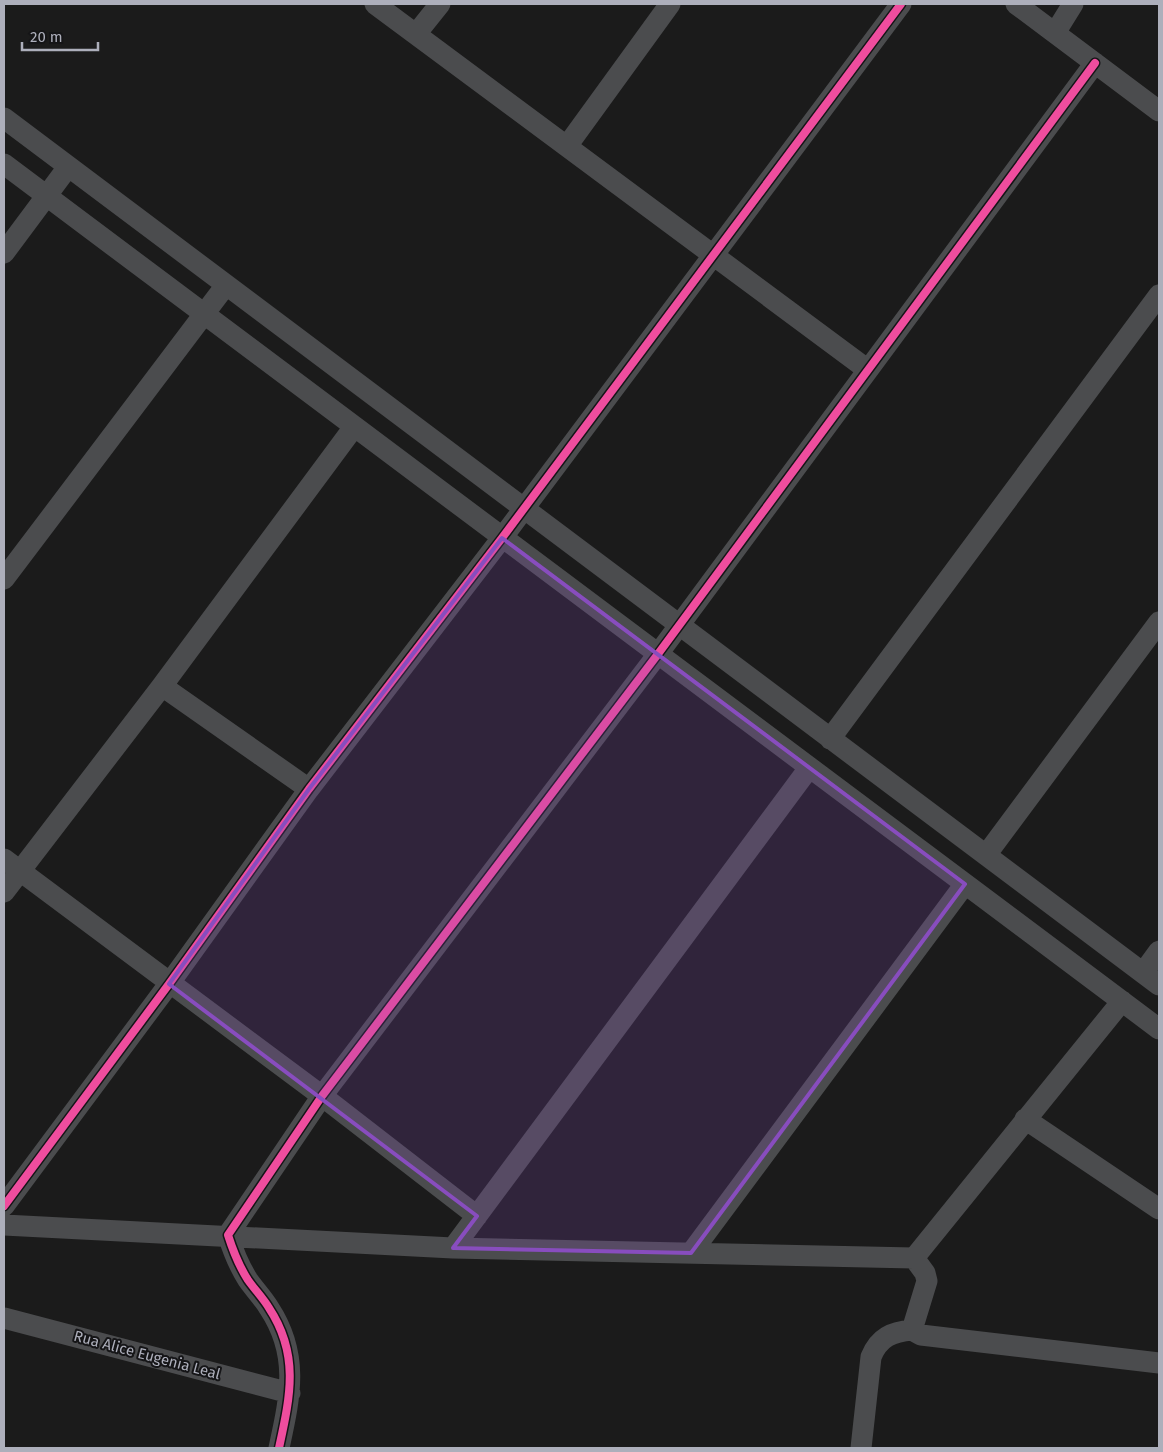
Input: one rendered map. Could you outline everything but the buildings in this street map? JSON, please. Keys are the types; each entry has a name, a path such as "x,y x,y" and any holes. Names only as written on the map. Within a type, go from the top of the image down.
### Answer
{"street":[{"path":"375,4 868,370"},
{"path":"416,34 440,4"},
{"path":"567,146 670,4"},
{"path":"4,1206 169,984 309,788 502,538 901,4"},
{"path":"1016,4 1159,111"},
{"path":"1055,33 1073,4"},
{"path":"228,1235 322,1096 658,654 1095,63"},
{"path":"4,118 1151,979 1159,952"},
{"path":"4,164 1159,1030"},
{"path":"4,253 68,167"},
{"path":"4,579 226,285"},
{"path":"830,739 1159,295"},
{"path":"4,892 12,865 162,686 354,427"},
{"path":"986,855 1159,622"},
{"path":"162,686 309,788"},
{"path":"453,1248 809,768"},
{"path":"12,865 169,984 322,1096 477,1216"},
{"path":"691,1253 965,884"},
{"path":"914,1258 1122,1001"},
{"path":"1025,1119 1159,1209"},
{"path":"4,1225 453,1248 914,1258"},
{"path":"228,1235 240,1266 270,1308 282,1332 290,1356 290,1393 279,1448"},
{"path":"912,1330 927,1281 925,1274 914,1258"},
{"name":"Rua Alice Eugenia Leal","path":"4,1318 290,1393"},
{"path":"861,1448 871,1357 876,1346 886,1336 912,1330 930,1336 1159,1363"}],"highlighted area":[{"path":"502,538 965,884 691,1253 453,1248 477,1216 169,984 309,789"}],"cycle path":[{"path":"4,1206 169,984 309,789 502,538 901,4"},
{"path":"279,1448 289,1394 289,1360 285,1343 279,1325 242,1269 228,1235 322,1096 658,654 1095,63"}]}
